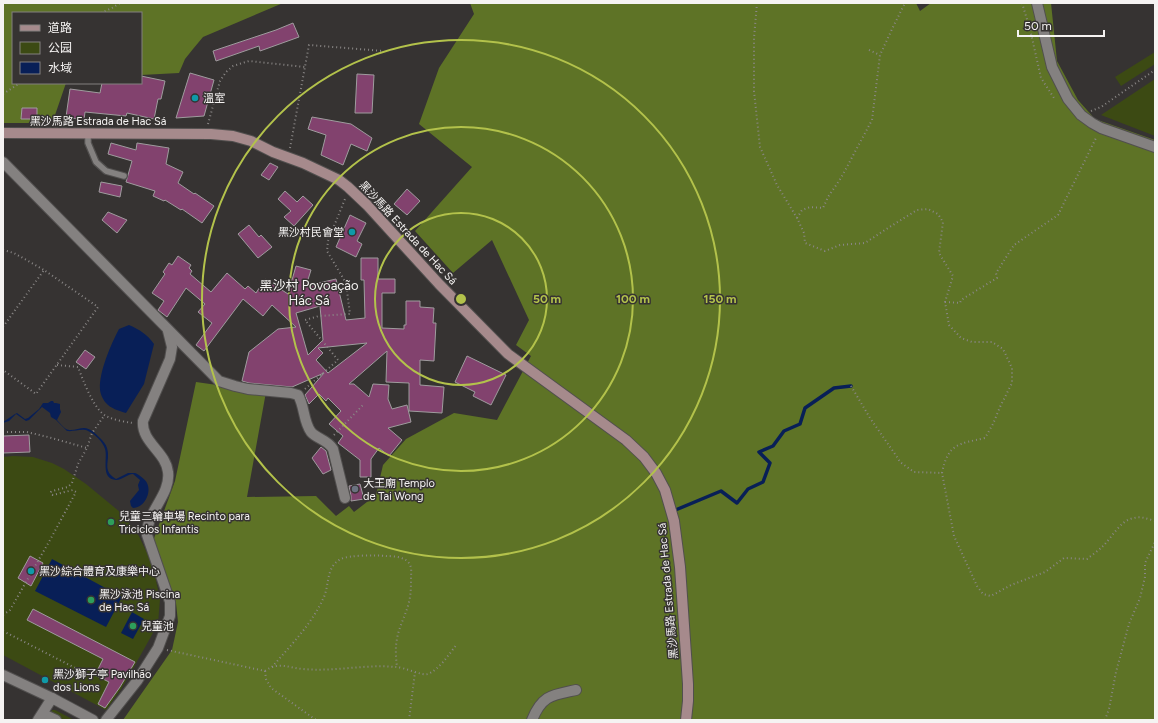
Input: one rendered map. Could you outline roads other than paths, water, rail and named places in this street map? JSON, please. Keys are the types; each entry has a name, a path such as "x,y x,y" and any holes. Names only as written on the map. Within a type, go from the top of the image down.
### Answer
{"main road":[{"name":"黑沙馬路 Estrada de Hac Sá","path":"3,134 206,134 233,136 251,141 326,173 348,187 439,284 508,354 626,440 644,457 656,473 670,505 677,536 688,684 686,720"}],"street":[{"path":"1037,3 1052,67 1068,99 1081,115 1101,128 1155,147"},
{"path":"3,162 219,381 235,386 291,393 298,396 303,406 306,423 311,433 327,442 334,449 345,498"},
{"path":"106,720 137,681 158,648 170,616 170,602 146,529 148,522 165,490 168,481 168,471 165,462 143,432 142,424 170,359 172,347 167,329"},
{"path":"3,675 52,698 93,720"},
{"path":"532,720 536,711 548,697 576,690"},
{"path":"52,698 41,717 56,720"}],"lane":[{"path":"88,133 88,143 96,162 106,171 124,176"}],"water":[{"path":"129,325 143,333 154,344 144,384 126,413 112,408 105,402 100,389 100,382 106,358 119,329"},
{"path":"51,401 60,404 61,412 57,420 65,428 68,430 88,429 95,433 104,443 107,447 107,465 111,476 116,479 128,473 135,473 145,480 148,487 148,495 141,506 133,508 130,501 139,490 138,485 140,480 133,474 121,479 116,480 111,479 106,472 106,453 104,446 91,432 86,430 67,431 51,417 50,413 42,407 29,420 26,421 16,414 9,421 3,423 17,413 25,419 28,418 39,409 43,403 48,403"},
{"path":"52,559 122,597 106,627 35,591"},
{"name":"兒童池","path":"132,612 144,619 133,639 121,633"}],"waterway":[{"path":"673,511 721,491 737,503 748,489 763,482 770,463 759,452 773,446 784,431 800,424 805,408 834,388 851,386"}],"place":[{"name":"溫室","path":"195,98"},
{"name":"黑沙村民會堂","path":"352,232"},
{"name":"大王廟 Templo de Tai Wong","path":"355,489"},
{"name":"兒童三輪車場 Recinto para Triciclos Infantis","path":"111,522"},
{"name":"黑沙綜合體育及康樂中心","path":"31,571"},
{"name":"黑沙泳池 Piscina de Hac Sá","path":"91,600"},
{"name":"兒童池","path":"133,626"},
{"name":"黑沙獅子亭 Pavilhão dos Lions","path":"45,680"}],"district":[{"name":"黑沙村 Povoação Hác Sá","path":"309,292"}]}
